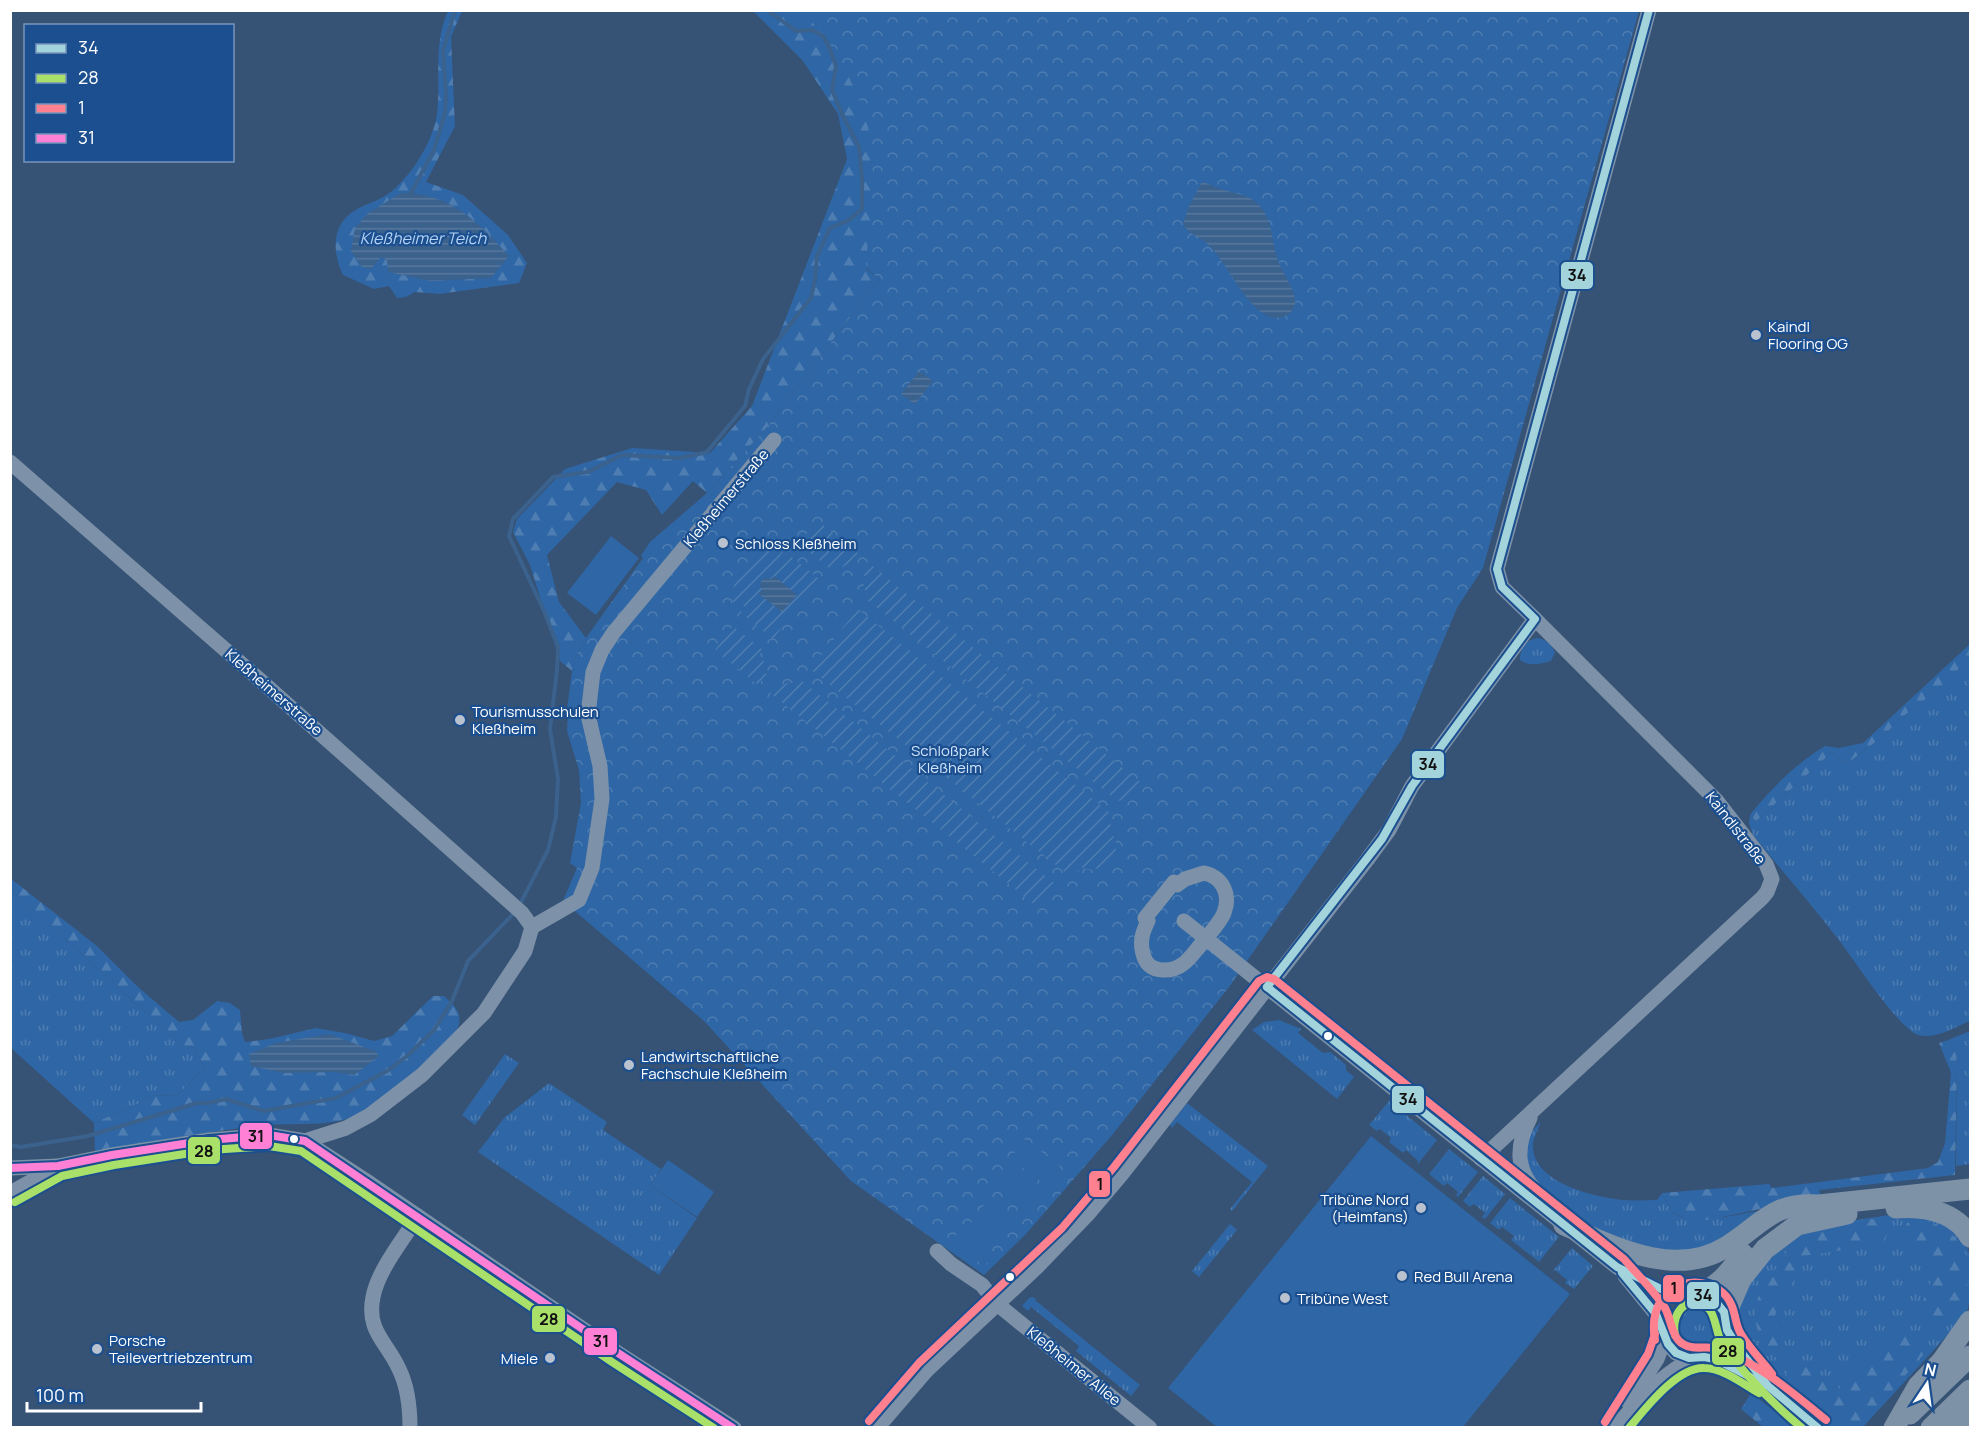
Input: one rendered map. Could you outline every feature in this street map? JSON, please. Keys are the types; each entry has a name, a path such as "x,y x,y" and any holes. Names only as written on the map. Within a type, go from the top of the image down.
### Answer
{"highway":[{"path":"1557,1220 1608,1244 1643,1256 1685,1260 1726,1248 1779,1209 1802,1204 1819,1205 1971,1189"},
{"path":"1690,1294 1712,1288 1719,1283 1758,1237 1783,1217 1819,1205"},
{"path":"1726,1323 1730,1301 1741,1279 1765,1249 1797,1225 1842,1215 1914,1207 1940,1212 1952,1218 1971,1237"},
{"path":"1895,1428 1918,1386 1942,1361 1971,1321"},
{"path":"1895,1428 1971,1356"},
{"path":"1931,1428 1971,1390"},
{"path":"1957,1428 1971,1416"}],"street":[{"name":"Kaindlstraße","path":"1481,1159 1761,898 1767,892 1772,879 1770,871 1752,843 1717,801 1502,587 1497,569 1649,10"},
{"name":"Kleßheimerstraße","path":"10,462 522,913 532,927 579,900 592,868 602,799 600,766 588,714 593,672 602,650 614,632 774,440"},
{"path":"877,1428 926,1371 1050,1256 1089,1213 1382,839 1412,786 1534,619"},
{"path":"1204,873 1212,875 1222,883 1226,895 1223,914 1205,939 1183,964 1172,970 1162,971 1152,967 1146,962 1141,947 1143,930 1148,921 1145,918 1174,882 1178,885 1185,879 1204,873"},
{"path":"1184,921 1617,1267 1669,1293 1690,1294 1716,1302 1741,1352 1768,1386"},
{"path":"305,1141 346,1128 370,1115 422,1075 484,1013 525,951 532,927"},
{"name":"Kaindlstraße","path":"1533,1112 1522,1137 1521,1165 1528,1184 1545,1199 1557,1220"},
{"path":"10,1168 58,1166 209,1140 269,1135 305,1141 618,1353 734,1428"},
{"path":"10,1193 58,1166"},
{"path":"410,1428 411,1408 406,1387 399,1368 376,1334 371,1318 378,1279 417,1216"},
{"name":"Kleßheimer Allee","path":"937,1251 951,1264 982,1285 997,1304 1150,1428"},
{"path":"1617,1267 1647,1301 1676,1353 1689,1358 1699,1357 1729,1365 1768,1386 1819,1428"},
{"path":"1614,1428 1657,1359 1667,1308 1690,1294"},
{"path":"1614,1428 1663,1377 1680,1365 1719,1347 1726,1323"}],"green space":[{"path":"448,11 462,11 451,37 455,126 426,182 463,195 508,235 527,263 519,283 439,294 415,292 406,297 397,298 389,286 374,289 343,275 337,259 337,234 340,226 351,213 383,197 398,186 425,149 434,129 437,114 439,49 443,23","holes":["401,193 412,193 446,202 387,260 381,257"]},
{"path":"753,11 904,11 866,269 879,279 768,426 707,493 693,481 662,515 646,490 617,482 547,555 559,602 586,638 576,656 572,671 560,661 530,565 513,532 517,519 565,469 632,448 710,453 752,406 847,159 838,114 803,61"},
{"name":"Schloßpark Kleßheim","path":"803,11 1639,11 1483,568 1457,608 1402,739 1229,987 1113,1134 1025,1235 984,1275 851,1181 704,1021 563,901 577,868 570,863 581,803 579,770 567,731 567,709 576,656 586,638 643,558 641,556 650,542 707,493 768,426 879,279 866,268 872,196 872,153 865,115 839,59"},
{"path":"817,520 860,555 852,565 849,563 843,567 832,565 829,568 799,544"},
{"path":"611,536 639,558 596,615 567,593"},
{"path":"769,549 783,552 780,556 783,559 788,554 819,579 773,639 741,613 745,607 742,605 738,610 732,596 739,576 754,559 753,557"},
{"path":"870,564 1145,786 1135,796 1133,794 1125,800 1117,801 866,599 869,595 864,586 866,577 862,573"},
{"path":"858,609 1111,814 1110,824 1113,827 1110,832 1115,839 1116,846 1115,854 1105,865 1089,869 1081,867 1078,872 1074,869 1066,873 810,669"},
{"path":"733,626 763,650 759,655 764,661 762,671 767,674 758,685 715,650"},
{"path":"1537,638 1550,644 1555,652 1551,661 1531,664 1520,660 1524,646"},
{"path":"1970,644 1970,658 1936,691 1901,718 1882,737 1849,762 1840,760 1832,752 1756,821 1750,815 1784,777 1825,746 1839,748 1863,743"},
{"path":"1970,658 1970,1021 1945,1032 1924,1036 1909,1029 1876,992 1828,926 1753,835 1749,823 1750,815 1756,821 1832,752 1840,760 1849,762 1936,691"},
{"path":"802,681 1054,883 1047,902 1040,909 769,692 776,683 781,686 789,682 798,685"},
{"path":"10,878 97,946 138,987 179,1022 193,1020 217,1001 230,1003 240,1010 245,1042 316,1028 374,1041 392,1036 433,996 444,996 458,1012 459,1021 456,1033 398,1088 372,1107 348,1119 325,1123 267,1125 224,1130 95,1152 94,1123 154,1095 177,1096 204,1068 195,1048 182,1045 11,890"},
{"path":"11,890 182,1045 195,1048 204,1068 177,1096 154,1095 94,1123 11,1048"},
{"path":"1279,1020 1301,1029 1298,1033 1323,1053 1330,1052 1346,1065 1346,1070 1354,1077 1337,1099 1252,1030 1264,1022"},
{"path":"1970,1031 1970,1164 1956,1166 1957,1063 1956,1054 1948,1040"},
{"path":"1948,1040 1956,1054 1957,1063 1955,1175 1819,1190 1821,1196 1709,1220 1691,1219 1673,1214 1662,1193 1769,1184 1772,1188 1928,1168 1938,1162 1945,1143 1951,1073 1939,1043"},
{"path":"505,1054 519,1063 475,1125 462,1115"},
{"path":"549,1083 607,1122 603,1130 661,1169 650,1185 697,1218 659,1275 478,1152 504,1118"},
{"path":"1389,1101 1437,1140 1417,1165 1418,1161 1406,1150 1403,1153 1389,1142 1391,1138 1380,1129 1377,1131 1369,1125"},
{"path":"1187,1103 1268,1166 1232,1211 1230,1209 1252,1182 1177,1122 1172,1128 1170,1125"},
{"path":"1541,1122 1533,1144 1535,1157 1542,1168 1553,1178 1567,1186 1598,1196 1624,1200 1657,1200 1662,1193 1673,1214 1684,1217 1705,1219 1758,1211 1735,1236 1679,1257 1594,1230 1542,1192 1533,1181 1526,1155 1529,1134"},
{"name":"Red Bull Arena","path":"1371,1136 1570,1294 1463,1427 1217,1427 1168,1388"},
{"path":"1024,1139 1060,1166 1046,1185 1010,1159"},
{"path":"1449,1149 1478,1172 1458,1197 1456,1195 1458,1192 1447,1183 1444,1186 1429,1174"},
{"path":"668,1160 714,1192 697,1217 650,1185"},
{"path":"1005,1166 1042,1192 1027,1212 991,1185"},
{"path":"1483,1176 1505,1194 1485,1219 1482,1217 1485,1213 1474,1204 1470,1207 1463,1201"},
{"path":"990,1197 1011,1213 985,1248 964,1232"},
{"path":"1510,1198 1559,1237 1539,1262 1511,1240 1514,1236 1502,1227 1499,1230 1490,1223"},
{"path":"1910,1212 1945,1223 1954,1227 1961,1234 1970,1256 1972,1281 1966,1315 1863,1427 1827,1427 1780,1389 1743,1348 1735,1332 1733,1308 1747,1282 1801,1228"},
{"path":"1885,1218 1888,1231 1883,1244 1789,1258 1785,1254 1793,1243 1815,1229 1844,1222"},
{"path":"1915,1219 1936,1225 1955,1237 1962,1246 1969,1267 1962,1299 1941,1328 1929,1322 1923,1301 1934,1273 1929,1259 1903,1244 1907,1223"},
{"path":"1230,1224 1237,1230 1199,1277 1192,1271"},
{"path":"957,1234 991,1256 985,1266 951,1243"},
{"path":"1572,1248 1593,1266 1574,1289 1565,1283 1567,1280 1555,1270 1552,1272"},
{"path":"1784,1258 1800,1270 1800,1273 1785,1292 1776,1314 1775,1321 1783,1345 1782,1356 1779,1358 1772,1356 1766,1349 1755,1315 1756,1305 1764,1286"},
{"path":"1030,1297 1036,1298 1035,1300 1140,1385 1131,1396 1076,1351 1079,1346 1031,1307 1028,1311 1022,1306"},
{"path":"1690,1302 1700,1302 1715,1312 1719,1326 1718,1335 1709,1346 1700,1350 1690,1350 1675,1340 1671,1331 1671,1321 1681,1306"},
{"path":"1900,1325 1930,1347 1860,1427 1839,1427 1807,1403 1786,1374 1789,1365 1798,1360 1835,1393"},
{"path":"1751,1393 1795,1427 1763,1427 1741,1409"}],"water":[{"path":"1202,182 1249,198 1257,203 1266,215 1277,258 1294,295 1294,306 1287,315 1277,318 1267,316 1258,309 1241,290 1214,251 1183,224 1188,208"},
{"name":"Kleßheimer Teich","path":"401,193 419,194 449,204 474,221 509,256 491,278 430,281 388,272 387,260 381,257 371,269 362,267 351,251 355,228 368,213"},
{"path":"919,371 933,381 915,404 901,394"},
{"path":"774,576 797,595 782,612 759,594 762,590 761,581"},
{"path":"329,1034 375,1051 379,1056 354,1075 334,1072 284,1073 251,1066 249,1054 276,1043"}],"waterway":[{"path":"411,193 434,150 445,113 443,51 455,10"},
{"path":"519,906 548,850 556,817 558,779 550,729 558,647 509,536 513,519 553,477 588,472 622,455 681,458 707,452 745,406 749,389 763,359 811,298 817,256 830,228 849,220 862,209 859,147 832,90 836,66 829,47 823,36 812,30 796,31 767,10"},
{"path":"10,1145 21,1147 88,1136 197,1103 226,1099 264,1111 336,1098 387,1071 407,1056 434,1030 452,1001 468,961 515,912"}],"transit line":[{"name":"34","path":"1267,987 1382,839 1412,786 1535,619 1502,587 1497,569 1649,10"},
{"name":"1","path":"869,1421 919,1363 1062,1228 1114,1167 1259,981 1267,977 1274,979 1624,1259 1665,1308 1679,1341 1687,1346 1719,1349 1734,1355 1776,1380 1826,1420"},
{"name":"34","path":"1267,987 1617,1267 1669,1293 1698,1293 1716,1302 1724,1312 1727,1330 1768,1386 1818,1428"},
{"name":"31","path":"10,1168 58,1166 209,1140 269,1135 305,1141 733,1428"},
{"name":"28","path":"15,1202 62,1176 114,1165 210,1150 269,1146 301,1151 612,1362 714,1428"},
{"name":"34","path":"1622,1273 1656,1314 1668,1344 1676,1353 1689,1358 1715,1359 1764,1384"},
{"name":"1","path":"1655,1340 1655,1315 1659,1303 1667,1293 1683,1284 1711,1285 1726,1296 1733,1308 1741,1334 1772,1374"},
{"name":"28","path":"1675,1335 1676,1319 1683,1307 1695,1302 1709,1309 1722,1343 1740,1367 1802,1428"},
{"name":"1","path":"1605,1422 1648,1354 1655,1334"},
{"name":"28","path":"1629,1428 1662,1390 1683,1374 1694,1370 1704,1368 1718,1371 1733,1377 1759,1393"}],"place":[{"name":"Kaindl Flooring OG","path":"1756,335"},
{"name":"Schloss Kleßheim","path":"723,543"},
{"name":"Tourismusschulen Kleßheim","path":"460,720"},
{"name":"Landwirtschaftliche Fachschule Kleßheim","path":"629,1065"},
{"name":"Tribüne Nord (Heimfans)","path":"1421,1208"},
{"name":"Red Bull Arena","path":"1402,1276"},
{"name":"Tribüne West","path":"1285,1298"},
{"name":"Porsche Teilevertriebzentrum","path":"97,1349"},
{"name":"Miele","path":"550,1358"}]}
